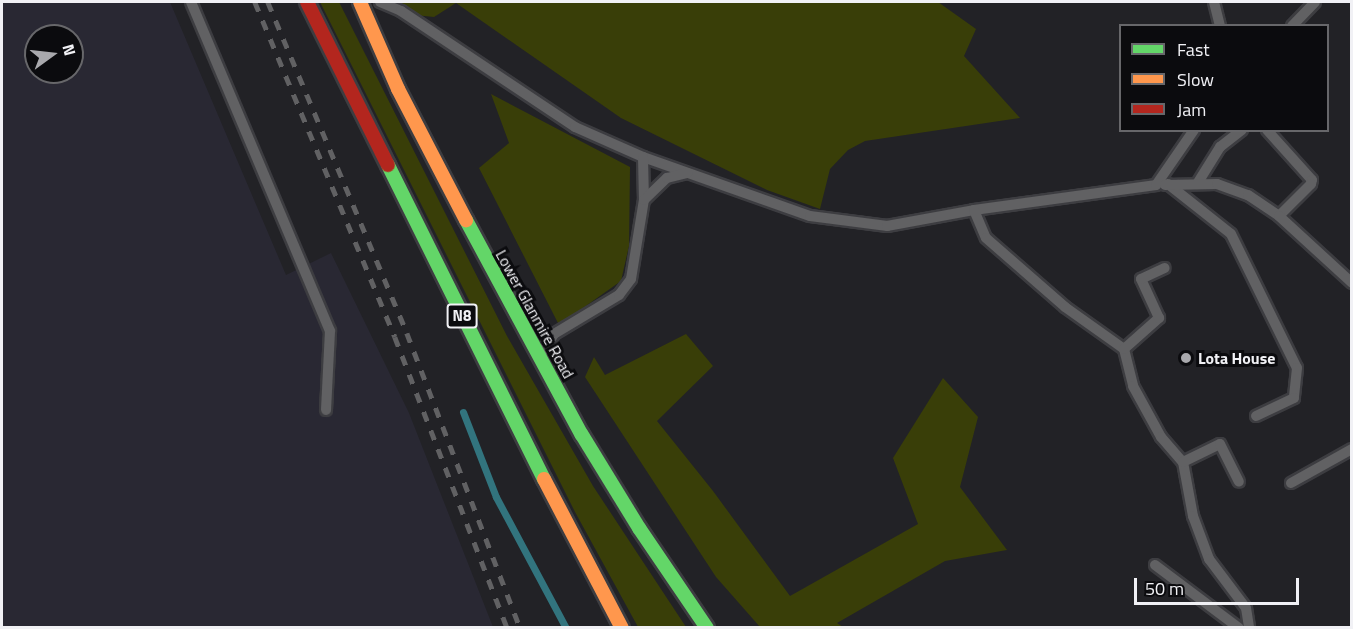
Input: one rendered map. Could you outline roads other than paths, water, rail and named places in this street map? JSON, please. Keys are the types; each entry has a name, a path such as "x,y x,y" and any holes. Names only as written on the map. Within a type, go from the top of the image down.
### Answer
{"highway":[{"name":"N8","path":"308,2 516,423 622,627"},
{"name":"Lower Glanmire Road","path":"360,2 398,89 511,306 582,435 633,519 707,627"}],"lane":[{"path":"191,2 330,332 326,410"},
{"path":"380,2 401,11 575,127 643,157 810,216 887,226 974,210 1156,185 1217,184 1232,188 1279,216 1352,283"},
{"path":"1214,2 1220,24"},
{"path":"1294,24 1315,2"},
{"path":"1156,185 1193,132"},
{"path":"1197,184 1220,147 1239,132"},
{"path":"1269,132 1312,180 1311,184 1279,216"},
{"path":"540,356 554,334 619,295 631,279 644,201 643,157"},
{"path":"644,201 667,178 687,173"},
{"path":"1168,184 1231,234 1297,368 1294,398 1256,416"},
{"path":"974,210 987,238 1065,307 1124,350 1133,386 1161,437 1183,462 1193,516 1209,559 1246,608 1249,627"},
{"path":"1124,350 1159,318 1142,279 1165,268"},
{"path":"1183,462 1220,444 1239,482"},
{"path":"1290,483 1352,449"},
{"path":"1155,565 1239,627"}],"waterway":[{"path":"463,412 496,497 566,628"}],"railway":[{"path":"255,2 395,337 507,628"},
{"path":"268,2 407,333 520,628"}],"place":[{"name":"Lota House","path":"1186,358"}]}
